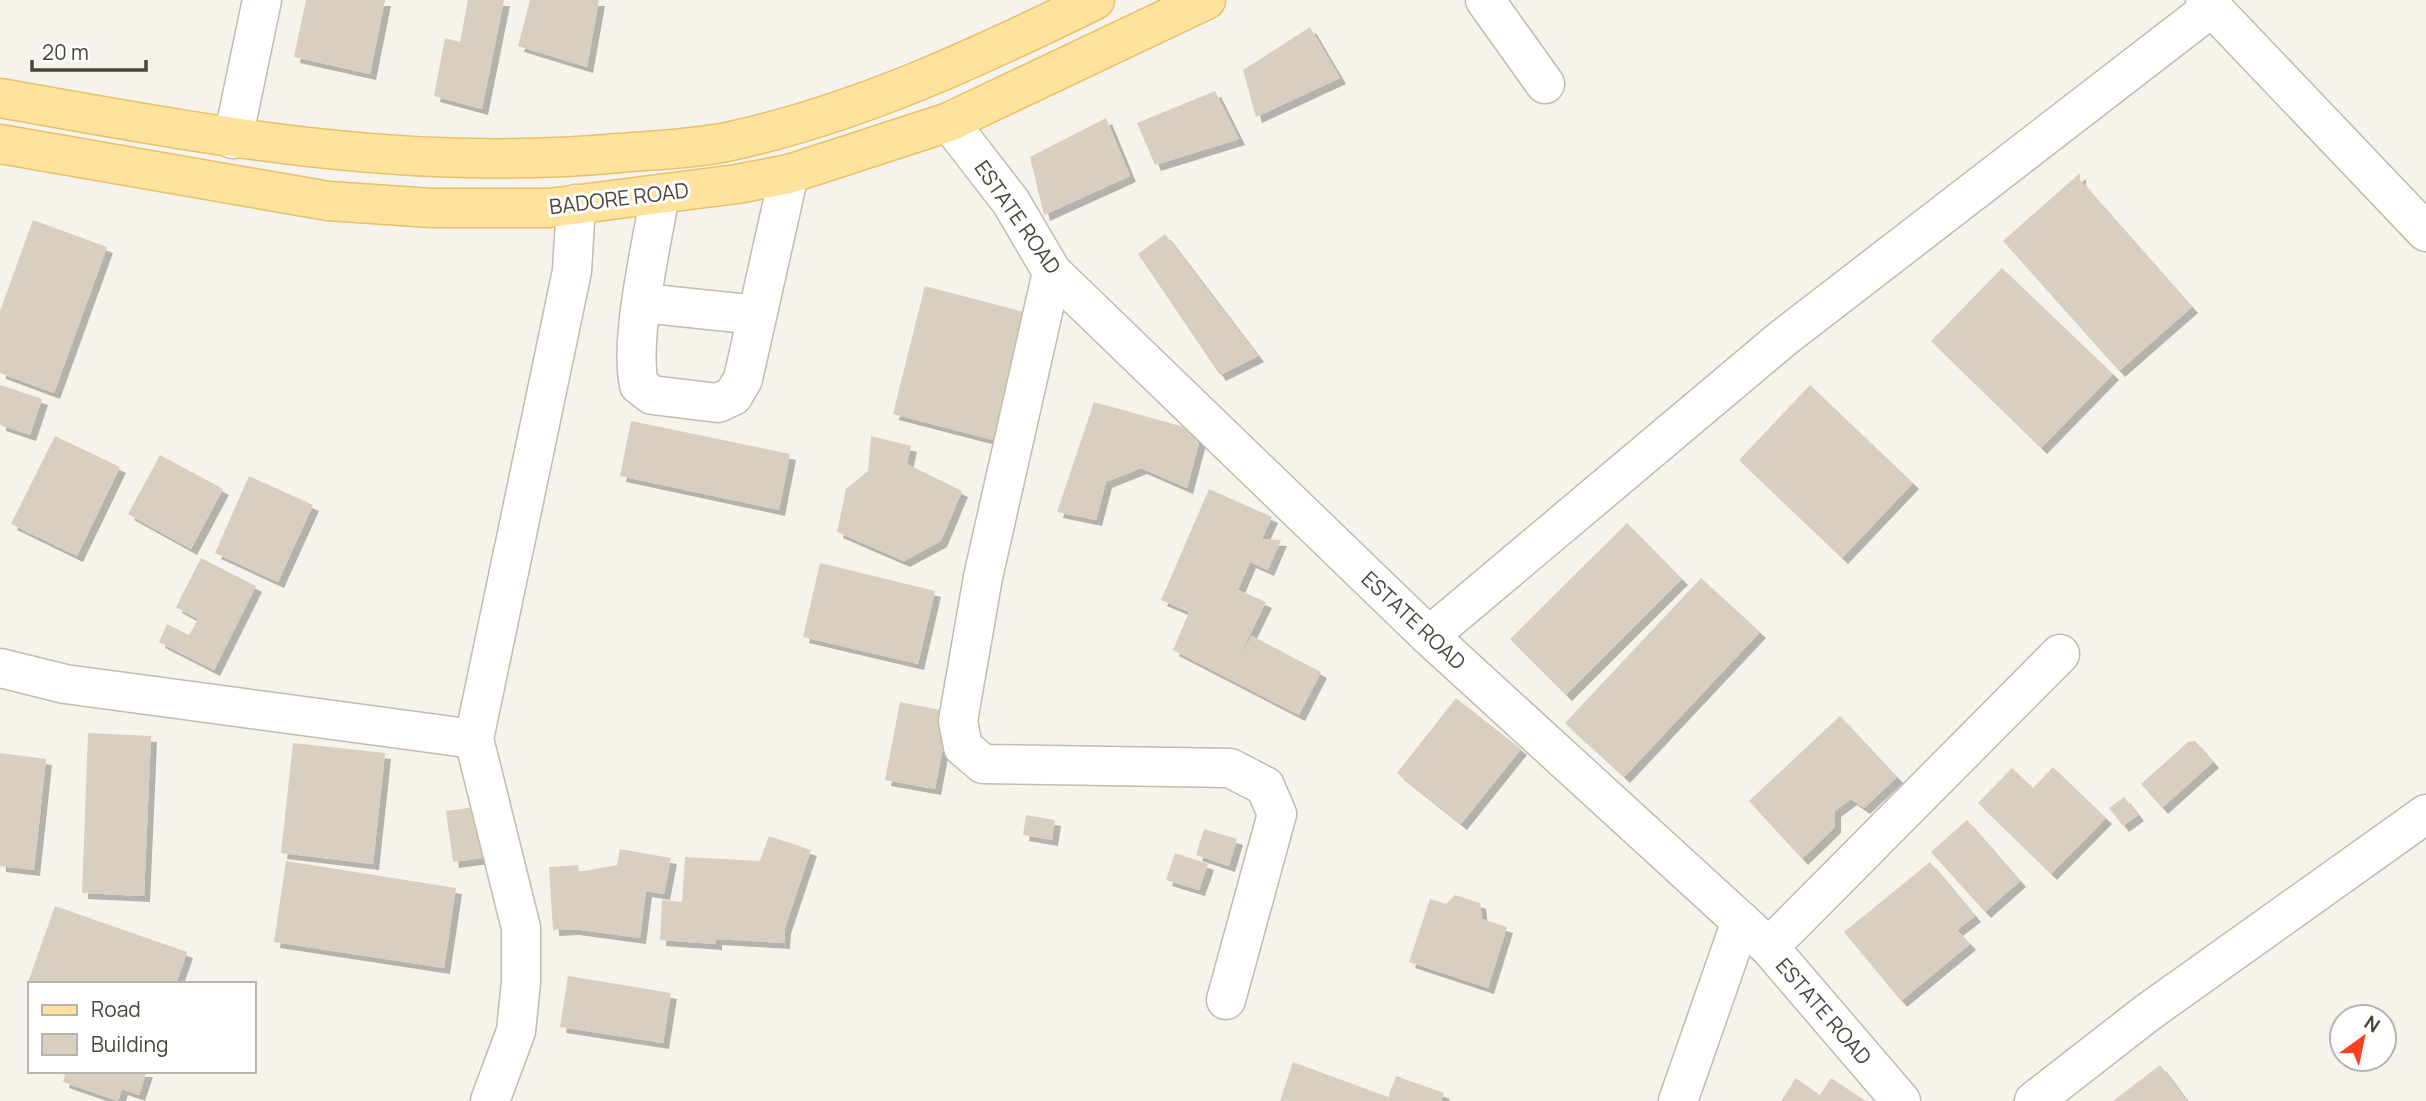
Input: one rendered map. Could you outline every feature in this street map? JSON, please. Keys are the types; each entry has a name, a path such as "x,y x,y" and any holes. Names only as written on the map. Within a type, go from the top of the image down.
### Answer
{"main road":[{"name":"BADORE ROAD","path":"0,98 233,139 439,160 547,160 730,141 920,81 979,57 1095,0"},
{"name":"BADORE ROAD","path":"0,144 328,201 432,208 549,208 789,174 949,122 1206,0"}],"street":[{"path":"233,139 262,0"},
{"path":"1485,0 1545,84"},
{"path":"1429,636 1782,339 2208,4 2426,232"},
{"name":"ESTATE ROAD","path":"949,122 1011,202 1052,272 1429,636 1769,947 1901,1101"},
{"path":"660,194 643,303 636,368 639,385 652,395 718,403 733,396 743,379 789,174"},
{"path":"490,1101 516,1031 522,982 521,928 474,739 572,271 576,204"},
{"path":"1052,272 981,590 958,721 964,747 983,764 1230,768 1265,786 1277,814 1226,1000"},
{"path":"643,303 757,315"},
{"path":"1769,947 2060,654"},
{"path":"0,668 65,684 474,739"},
{"path":"2034,1101 2147,1013 2426,814"},
{"path":"1678,1101 1741,921"}],"building":[{"path":"306,0 385,0 370,74 294,57"},
{"path":"468,0 504,0 482,109 434,96 445,38 460,42"},
{"path":"530,0 599,0 587,67 518,46"},
{"path":"1310,27 1340,78 1256,117 1243,70"},
{"path":"1215,91 1239,139 1155,165 1137,123"},
{"path":"1106,118 1130,176 1044,215 1030,157"},
{"path":"2080,173 2080,180 2192,307 2119,371 2003,241"},
{"path":"33,220 107,247 54,393 0,373 0,311"},
{"path":"1165,234 1258,356 1220,375 1138,254"},
{"path":"2002,268 2113,374 2041,448 1931,341"},
{"path":"925,286 1031,314 997,441 893,414"},
{"path":"0,385 42,399 30,435 0,425"},
{"path":"1810,385 1913,483 1842,558 1739,460"},
{"path":"1094,402 1202,432 1187,488 1141,468 1106,482 1096,520 1057,512"},
{"path":"631,421 790,454 779,510 620,476"},
{"path":"55,436 120,467 77,556 11,524"},
{"path":"871,436 911,446 907,464 962,491 941,541 904,561 837,532 846,489 868,471"},
{"path":"160,455 223,489 191,549 128,514"},
{"path":"249,476 313,505 278,582 215,553"},
{"path":"1209,489 1272,517 1262,539 1281,540 1268,570 1250,562 1238,590 1266,602 1237,661 1252,636 1321,672 1299,715 1173,650 1189,612 1161,600"},
{"path":"1627,523 1682,579 1566,695 1510,639"},
{"path":"201,558 256,586 214,670 159,642 167,624 189,635 198,619 176,607"},
{"path":"820,563 935,591 918,664 803,637"},
{"path":"1701,578 1760,632 1624,777 1565,723"},
{"path":"1456,698 1521,749 1461,824 1397,773"},
{"path":"900,702 950,712 935,789 885,780"},
{"path":"1840,716 1897,777 1864,808 1851,799 1835,811 1835,827 1802,859 1749,801"},
{"path":"88,733 151,736 144,896 82,893"},
{"path":"2195,741 2213,762 2162,808 2141,784 2188,742"},
{"path":"293,743 385,753 373,864 281,853"},
{"path":"0,753 46,759 34,870 0,866"},
{"path":"2053,767 2106,818 2051,874 1978,803 2012,768 2033,788"},
{"path":"2124,797 2138,815 2123,826 2109,808"},
{"path":"489,805 497,856 453,862 446,811"},
{"path":"1026,815 1055,820 1052,840 1023,835"},
{"path":"1967,820 2020,881 1985,912 1931,852"},
{"path":"1204,829 1237,839 1229,866 1196,855"},
{"path":"769,836 811,850 785,928 784,943 716,939 716,944 660,940 662,900 682,902 685,857 760,861"},
{"path":"620,849 671,858 664,894 646,891 640,938 573,929 553,930 549,867 578,865 579,872 617,865"},
{"path":"1175,853 1208,864 1199,890 1166,880"},
{"path":"286,861 456,888 444,968 274,942"},
{"path":"1930,862 1975,916 1957,930 1970,944 1901,1001 1844,932"},
{"path":"1455,895 1480,903 1482,919 1507,927 1488,988 1409,962 1430,899 1446,904"},
{"path":"55,906 187,952 177,982 28,982"},
{"path":"568,976 671,993 663,1043 560,1027"},
{"path":"1293,1062 1388,1097 1396,1076 1444,1093 1441,1101 1280,1101"},
{"path":"2160,1065 2187,1101 2113,1101"},
{"path":"65,1073 146,1073 139,1095 122,1089 118,1101 63,1082"},
{"path":"1796,1078 1820,1095 1831,1078 1866,1101 1781,1101"}]}
